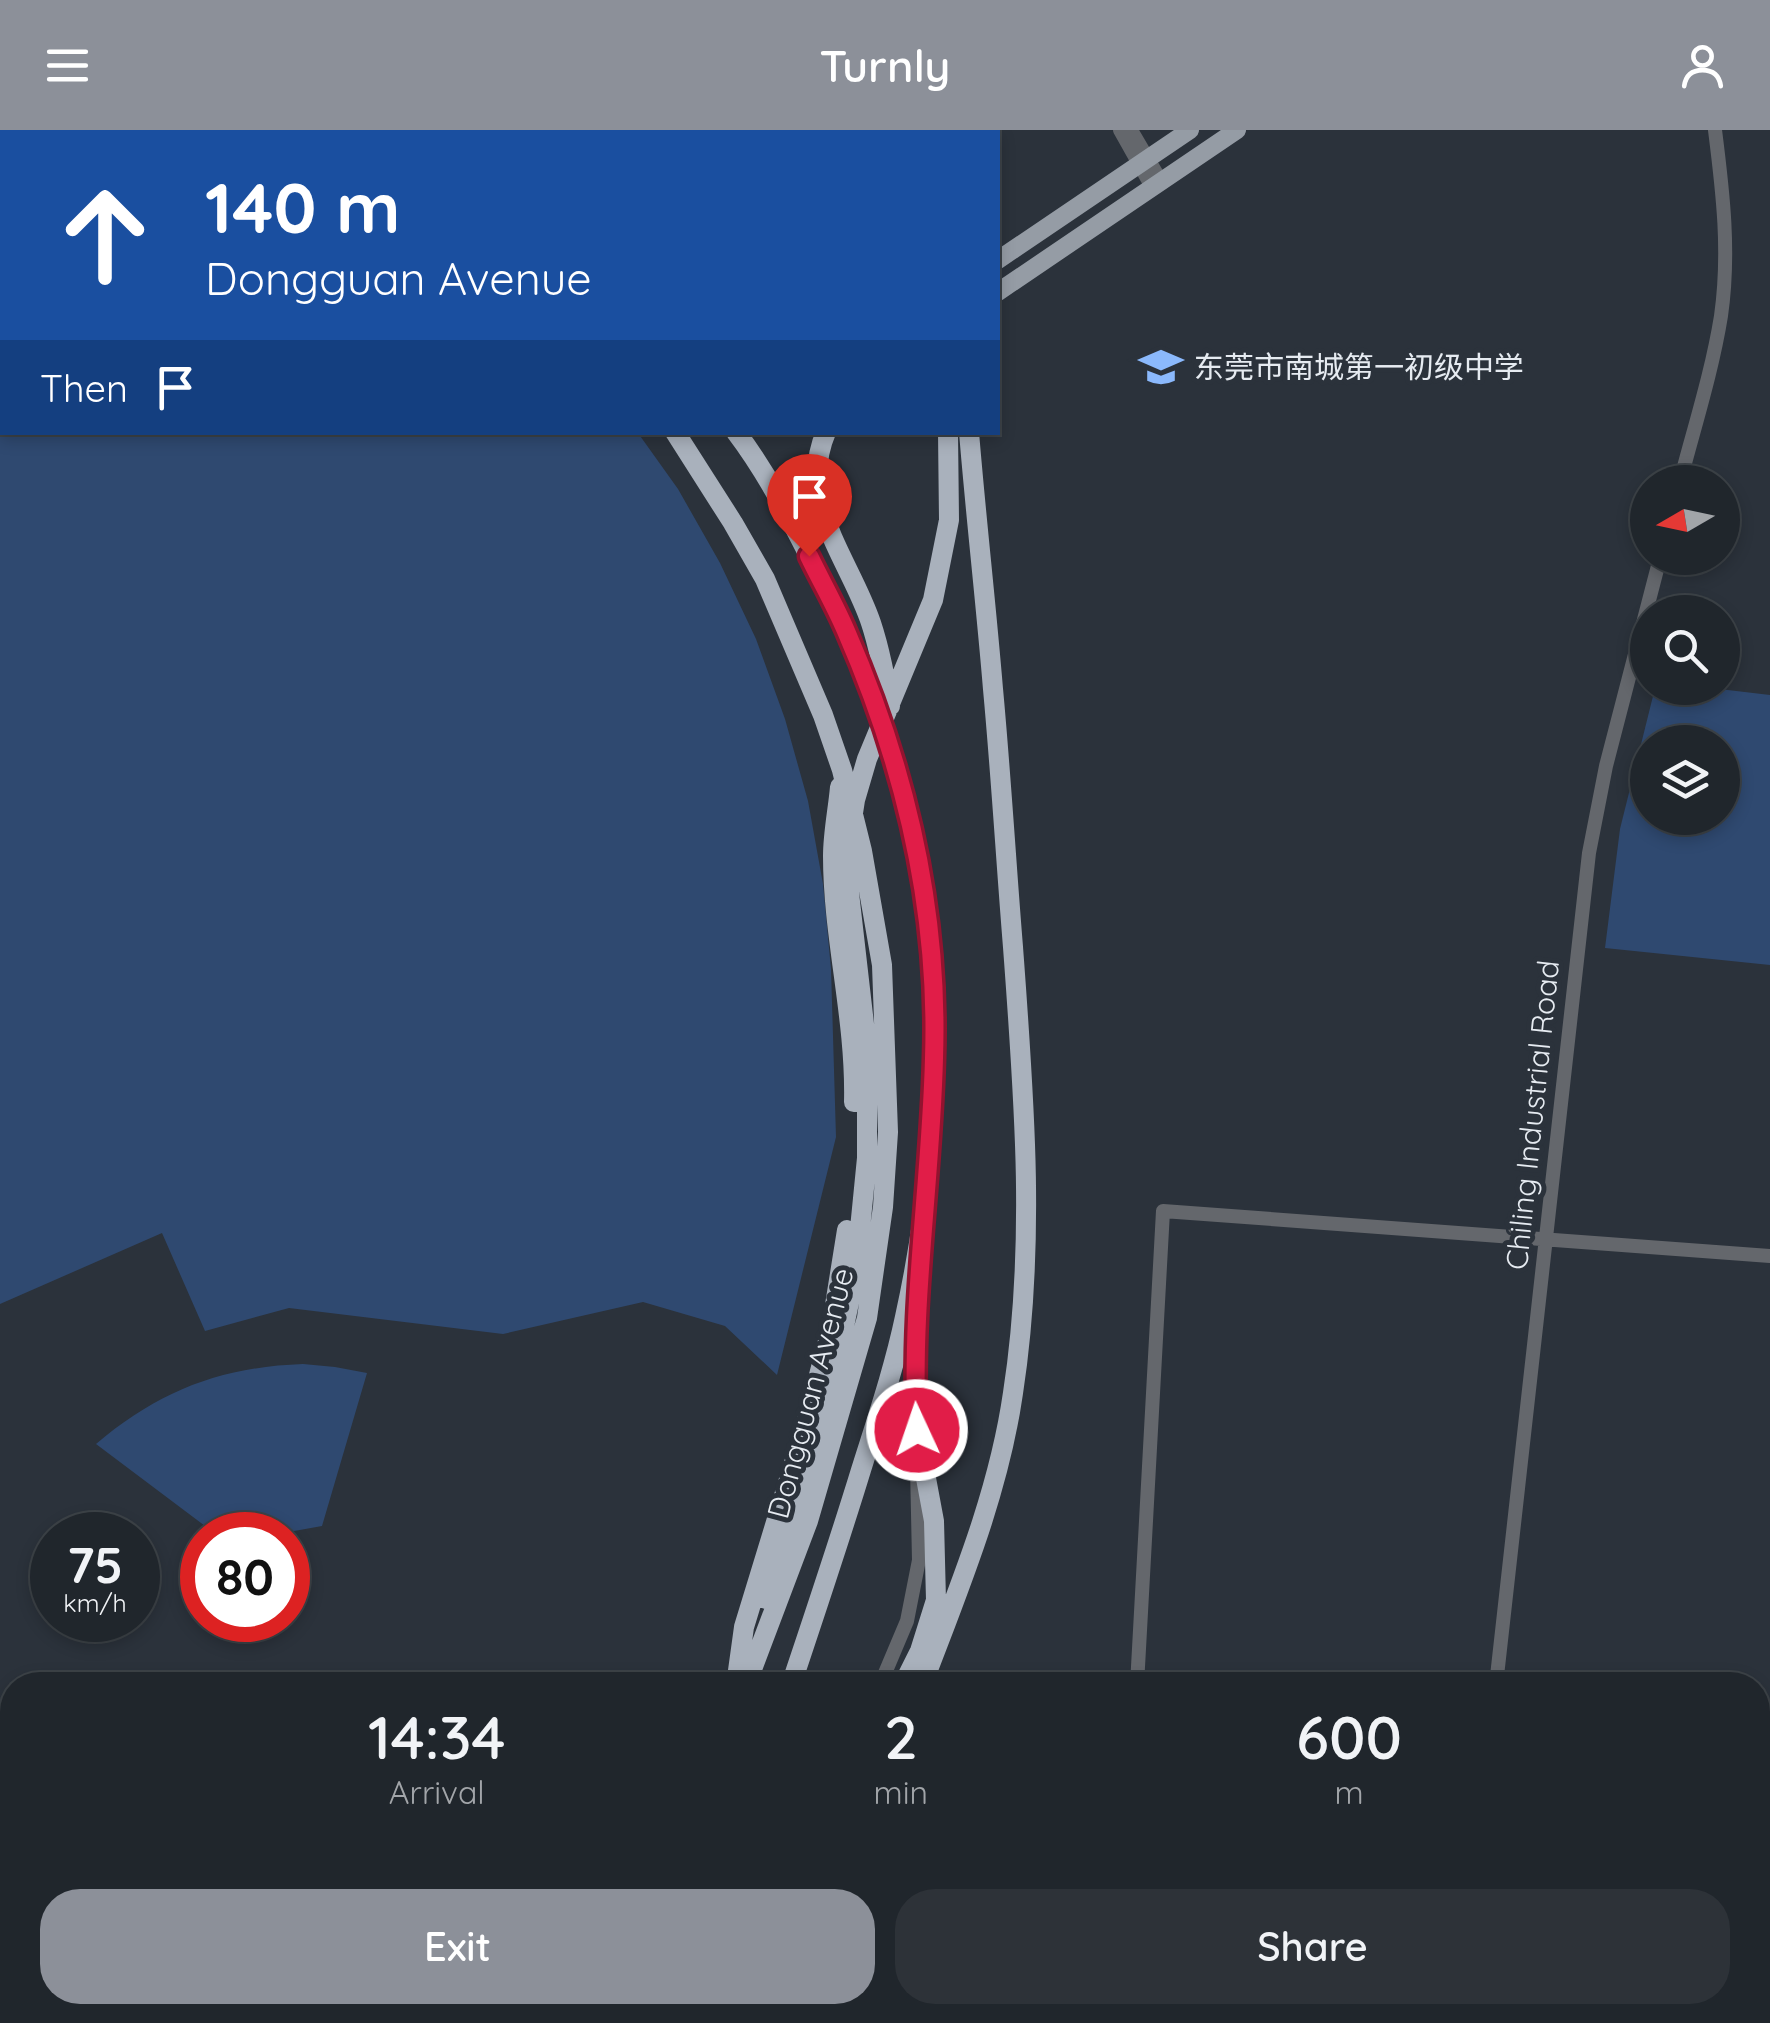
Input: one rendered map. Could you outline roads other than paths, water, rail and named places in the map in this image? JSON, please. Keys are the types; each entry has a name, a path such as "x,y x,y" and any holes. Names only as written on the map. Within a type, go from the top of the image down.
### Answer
{"highway":[{"name":"Dongguan Avenue","path":"677,435 765,579 824,715 862,851 882,964 888,1132 883,1207 866,1318 808,1521 746,1672"},
{"path":"738,435 780,502 846,630 888,740 915,841 933,964 934,1055 914,1374 917,1430 934,1520 936,1600 920,1651"},
{"path":"825,435 816,474 818,499 871,620 896,735 899,778"},
{"path":"745,1672 834,1374 856,1269 866,1158 867,1050 848,846 867,759 934,600 949,520 948,435"},
{"path":"927,1672 962,1583 997,1472 1013,1394 1025,1288 1028,1211 1020,1033 969,435"},
{"path":"742,1672 744,1626 824,1360 848,1227 854,1092 833,855 842,770"},
{"path":"795,1672 886,1394 905,1321 924,1214"},
{"path":"910,1672 962,1583"}],"main road":[{"path":"1000,259 1190,130"},
{"path":"1000,291 1236,130"}],"street":[{"path":"1120,130 1157,184"},
{"path":"1131,130 1143,162"},
{"path":"1684,465 1716,342 1724,290 1725,212 1716,130"},
{"name":"Chiling Industrial Road","path":"1497,1672 1594,824 1656,575"},
{"path":"1138,1672 1164,1211 1770,1256"},
{"path":"885,1672 907,1621 919,1560 917,1430"}],"place":[{"name":"东莞市南城第一初级中学","path":"1161,367"}]}
